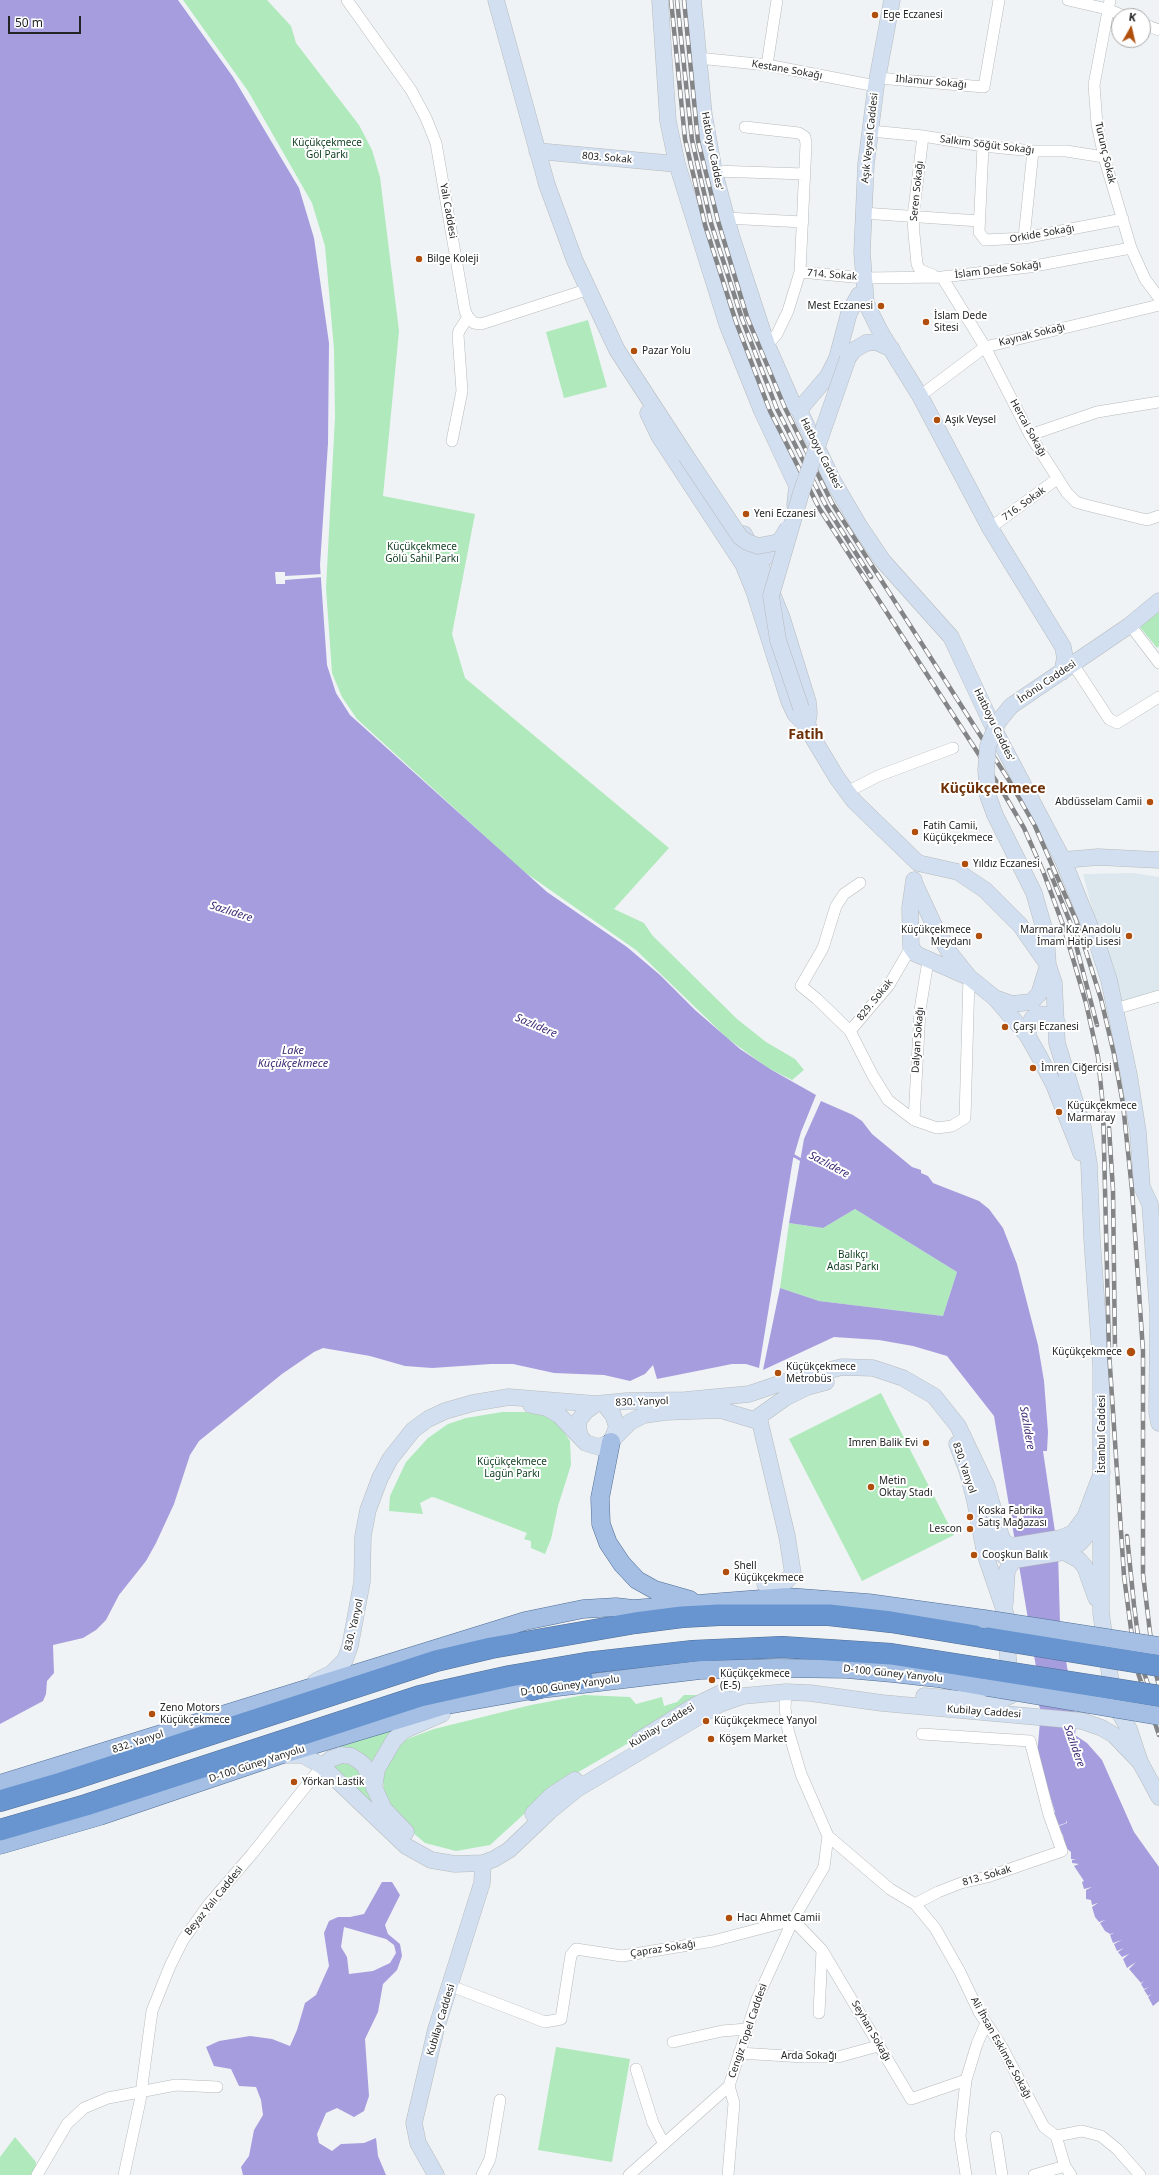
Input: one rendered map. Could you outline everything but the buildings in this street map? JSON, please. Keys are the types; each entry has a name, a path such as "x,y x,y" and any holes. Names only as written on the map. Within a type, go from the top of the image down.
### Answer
{"highway":[{"path":"400,1671 437,1655 474,1645 553,1625 633,1609"},
{"path":"0,1801 62,1783 400,1671 491,1648 635,1623 682,1617 761,1614 829,1615 891,1622 986,1629 1159,1666"},
{"path":"532,1690 557,1683 730,1656 751,1647"},
{"path":"0,1830 86,1805 406,1700 453,1688 586,1663 640,1656 751,1647 849,1650 891,1654 987,1678 1159,1696"}],"main road":[{"path":"496,0 538,152 560,221 575,261 617,350 740,537 747,542 758,546 766,546 780,541 793,520"},
{"path":"660,0 668,121 677,164 727,324 762,412 797,486 795,508 769,586"},
{"name":"Hatboyu Caddes'","path":"693,0 704,115 714,171 726,218 767,345 792,404 799,410 833,481 883,562 951,637 997,735 1063,860 1098,946 1115,1009 1132,1091 1142,1187 1155,1204 1158,1314 1157,1412 1159,1423"},
{"name":"Aşık Veysel Caddesi","path":"892,0 877,82 866,164 862,252 866,303 920,396 990,528 1063,647"},
{"name":"803. Sokak","path":"538,152 677,164"},
{"path":"864,278 859,295 856,322 848,358 793,520 771,596 778,640 807,726 847,792 918,863 958,872 985,890 1020,926 1048,965 1039,994 1031,1002 1012,1004 995,998"},
{"path":"799,410 828,376 837,358 849,313 859,295"},
{"path":"848,358 854,350 866,343 876,342 892,349"},
{"path":"638,382 670,418 755,553 782,618 808,702 809,713 807,726"},
{"path":"638,382 646,407 659,436 746,571 765,624 789,701 795,714 807,726"},
{"path":"755,553 766,557 772,554 783,544"},
{"name":"İnönü Caddesi","path":"1057,1022 1054,983 1048,965 1046,935 1034,893 995,814 988,796 986,770 988,746 998,722 1011,706 1130,625 1159,601"},
{"path":"1067,668 1063,647 1079,650 1094,650"},
{"path":"1063,860 1098,856 1159,860"},
{"path":"918,863 910,908 911,947 916,954 928,961 969,977"},
{"path":"914,882 939,935 949,952 969,977 995,998 1027,1035 1054,1085 1079,1150 1090,1164"},
{"path":"1027,1035 1032,1019 1038,1014 1047,1015 1057,1022"},
{"name":"İstanbul Caddesi","path":"1057,1022 1057,1043 1083,1127 1090,1164 1092,1239 1101,1367 1101,1613 1114,1704"},
{"name":"830. Yanyol","path":"275,1698 332,1673 345,1660 350,1646 358,1609 364,1556 371,1548 373,1514 380,1478 400,1444 413,1430 445,1411 473,1402 509,1396 600,1404 626,1401 685,1400 749,1394 787,1381 842,1367 873,1368 903,1378 934,1396 958,1426 975,1458 994,1547 1003,1556 1013,1553"},
{"name":"830. Yanyol","path":"613,1440 630,1422 644,1415 665,1412 721,1410 750,1420 807,1387 835,1379 860,1376 882,1379 908,1390 921,1399 949,1430 961,1451 976,1501 985,1554 1006,1615"},
{"path":"742,1416 739,1405 742,1398 749,1394 761,1397 765,1405 762,1414 787,1536 793,1574 784,1583 765,1584"},
{"path":"613,1440 603,1446 594,1447 586,1443 580,1437 579,1420 586,1410 600,1404 609,1408 616,1421 616,1433 613,1440 600,1498 601,1524 608,1543 622,1564 636,1580 655,1590 696,1603"},
{"name":"830. Yanyol","path":"373,1514 391,1474 404,1452 432,1425 448,1417 493,1405 535,1405 547,1408 559,1415 580,1437"},
{"path":"1034,1716 1010,1696 1006,1615 1007,1570 1013,1553 1080,1543 1093,1526 1096,1516 1102,1472"},
{"path":"1063,1545 1086,1567 1101,1613"},
{"name":"832. Yanyol","path":"0,1784 275,1698 298,1693 525,1621 583,1609 616,1607 633,1609 788,1597 868,1603 986,1629 1159,1646"},
{"name":"D-100 Güney Yanyolu","path":"0,1845 100,1816 280,1756 442,1706 460,1705 532,1690 700,1670 776,1668 847,1669 937,1678 987,1678 1159,1716"},
{"name":"Kubilay Caddesi","path":"322,1766 331,1759 341,1755 351,1756 364,1766 384,1809 398,1826 416,1840 433,1850 458,1855 483,1854 499,1847 552,1795 694,1706 724,1691 787,1682 996,1702 1010,1696"},
{"name":"Kubilay Caddesi","path":"280,1756 303,1755 322,1766 406,1846 431,1860 455,1864 483,1864 509,1850 550,1811 577,1789 720,1704 743,1696 786,1692 810,1692 888,1704 1082,1721"},
{"path":"1082,1721 1108,1711 1114,1704 1129,1729 1140,1762 1159,1798"},
{"path":"374,1788 377,1769 383,1757 394,1740 403,1731 460,1705"},
{"path":"1082,1721 1102,1728 1114,1735 1140,1762"},
{"name":"Kubilay Caddesi","path":"436,2175 418,2143 414,2123 436,2029 451,1986 482,1883 483,1864"}],"street":[{"name":"Yalı Caddesi","path":"347,0 411,90 426,118 436,143 465,311 468,317"},
{"path":"767,65 777,0"},
{"name":"Ihlamur Sokağı","path":"877,82 984,87 999,0"},
{"path":"1068,0 1108,5"},
{"name":"Turunç Sokak","path":"1108,5 1094,85 1097,124 1104,157 1131,248 1145,279 1159,298"},
{"name":"Kestane Sokağı","path":"698,58 767,65 877,82"},
{"path":"745,127 786,131 802,135 806,144 800,272 788,311 778,334 767,345"},
{"name":"Salkım Söğüt Sokağı","path":"871,131 923,136 982,146 1033,151 1066,151 1104,157"},
{"name":"Seren Sokağı","path":"923,136 913,217 917,264 920,270 942,277"},
{"name":"Orkide Sokağı","path":"982,146 979,232 985,240 1024,238 1123,219"},
{"path":"1024,238 1033,151"},
{"path":"714,171 805,174"},
{"path":"864,213 980,221"},
{"path":"726,218 803,222"},
{"name":"İslam Dede Sokağı","path":"864,278 942,277 1029,267 1131,248"},
{"name":"714. Sokak","path":"800,272 864,278"},
{"name":"Hercai Sokağı","path":"942,277 985,347 1030,435 1057,479 1076,502 1147,520 1159,516"},
{"path":"452,441 462,391 458,335 468,317 474,323 481,324 589,289"},
{"name":"Kaynak Sokağı","path":"920,396 985,347 1159,305"},
{"path":"1030,435 1097,412 1159,402"},
{"name":"716. Sokak","path":"990,528 1057,479"},
{"path":"1130,625 1159,663"},
{"path":"1067,668 1109,719 1117,724 1159,697"},
{"path":"847,792 878,776 953,748"},
{"path":"860,883 844,894 836,906 823,948 801,986 818,999 850,1031 873,1076 888,1100 914,1120 936,1128 952,1126 966,1118 969,977"},
{"name":"829. Sokak","path":"850,1031 889,985 911,947"},
{"name":"Dalyan Sokağı","path":"914,1120 920,1010 928,961"},
{"path":"1115,1009 1159,996"},
{"path":"786,1692 785,1708 788,1730 801,1774 828,1836"},
{"name":"813. Sokak","path":"915,1904 938,1892 961,1883 987,1877 1062,1851 1049,1815 1030,1741 922,1734"},
{"name":"Beyaz Yalı Caddesi","path":"124,2175 140,2091 152,2010 160,1987 183,1940 209,1904 252,1854 322,1766"},
{"name":"Ali İhsan Eskimez Sokağı","path":"828,1836 890,1889 915,1904 935,1928 986,2023 1002,2047 1044,2127 1056,2136"},
{"name":"Cengiz Topel Caddesi","path":"728,2175 734,2103 729,2086 757,1999 793,1920 824,1867 828,1836"},
{"name":"Seyhan Sokağı","path":"793,1920 822,1950 911,2099 966,2080"},
{"name":"Çapraz Sokağı","path":"451,1986 545,2022 561,2019 571,1955 576,1949 622,1956 713,1941 793,1920"},
{"path":"819,2013 822,1950"},
{"path":"966,2175 960,2136 966,2080 977,2044 986,2023"},
{"path":"673,2042 722,2031 748,2029"},
{"name":"Arda Sokağı","path":"739,2053 804,2057 838,2057 878,2046"},
{"path":"636,2069 653,2123 664,2144"},
{"path":"37,2175 68,2124 84,2108 108,2098 176,2085 217,2087"},
{"path":"629,2175 729,2086"},
{"path":"482,2175 490,2159 500,2100"},
{"path":"1034,2175 1068,2170 1056,2136 1082,2131 1101,2136 1117,2149 1140,2175"},
{"path":"996,2137 1002,2175"}],"shaded area":[{"name":"Marmara Kız Anadolu İmam Hatip Lisesi","path":"1133,873 1159,877 1159,996 1118,1007 1083,874"}],"green space":[{"path":"183,0 267,0 291,26 296,43 359,125 372,150 380,177 399,331 383,496 475,514 452,634 465,678 669,848 614,909 644,923 652,935 737,1019 766,1042 795,1059 804,1070 792,1080 768,1068 727,1038 636,950 523,871 357,719 342,697 332,673 326,588 335,417 334,349 325,246 312,203 248,91"},
{"path":"588,320 607,387 564,398 546,332"},
{"path":"1159,607 1159,646 1157,648 1139,626"},
{"name":"Balıkçı Adası Parkı","path":"855,1209 957,1272 943,1316 819,1301 780,1288 789,1223 823,1228"},
{"name":"Metin Oktay Stadı","path":"881,1393 954,1535 862,1581 789,1439"},
{"name":"Küçükçekmece Lagün Parkı","path":"502,1412 530,1412 543,1414 558,1423 570,1441 571,1465 558,1506 551,1539 545,1554 531,1548 531,1541 524,1539 527,1533 436,1498 432,1497 420,1503 423,1514 389,1511 390,1496 406,1462 428,1438 448,1424 466,1418"},
{"path":"584,1695 630,1697 636,1704 662,1697 664,1706 677,1702 684,1695 701,1695 644,1734 556,1785 490,1845 456,1851 425,1843 398,1820 385,1799 383,1782 385,1765 396,1748 407,1739 434,1729 531,1705"},
{"path":"393,1730 381,1746 373,1763 358,1751 333,1748"},
{"path":"342,1761 358,1767 379,1810 335,1769 334,1766"},
{"path":"556,2047 630,2059 612,2162 538,2150"},
{"path":"15,2137 36,2162 35,2175 0,2175 0,2157"}],"water":[{"name":"Lake Küçükçekmece","path":"0,0 178,0 233,77 299,188 314,238 329,343 328,443 320,565 327,665 336,693 350,715 547,892 627,947 660,975 695,1010 740,1049 770,1069 816,1095 801,1132 793,1159 759,1368 746,1364 732,1364 657,1379 653,1365 645,1374 630,1381 604,1375 554,1373 513,1364 432,1368 405,1366 370,1356 323,1348 314,1352 282,1374 199,1441 190,1455 174,1504 156,1543 146,1561 119,1595 106,1620 96,1630 83,1638 53,1645 54,1673 47,1681 46,1694 43,1701 0,1724"},
{"path":"821,1101 853,1115 862,1121 872,1134 912,1167 921,1170 921,1173 928,1176 933,1183 979,1201 989,1209 1003,1228 1017,1264 1038,1345 1044,1381 1048,1432 1047,1451 1043,1451 1058,1552 1060,1623 1074,1710 1077,1717 1075,1735 1087,1743 1102,1760 1134,1832 1159,1867 1159,2001 1153,2006 1148,1997 1152,1994 1148,1996 1144,1990 1149,1987 1144,1989 1141,1984 1144,1981 1141,1983 1129,1969 1136,1962 1127,1968 1123,1959 1129,1954 1122,1957 1118,1952 1124,1948 1117,1951 1114,1944 1122,1940 1113,1943 1110,1935 1114,1933 1110,1934 1105,1931 1100,1923 1105,1920 1099,1922 1095,1917 1092,1907 1098,1903 1092,1905 1091,1900 1086,1899 1086,1890 1092,1887 1084,1889 1082,1882 1084,1881 1074,1866 1079,1864 1072,1863 1072,1860 1076,1859 1071,1859 1071,1852 1065,1847 1063,1835 1056,1827 1067,1823 1066,1820 1066,1823 1056,1826 1052,1815 1055,1812 1037,1755 1041,1711 1037,1700 1037,1673 994,1416 947,1356 913,1346 879,1340 834,1337 763,1370 780,1288 819,1301 943,1316 957,1272 855,1209 823,1228 789,1223 804,1139"},
{"path":"382,1882 392,1882 400,1895 385,1925 388,1934 400,1944 402,1956 397,1970 383,1984 378,2012 365,2039 369,2096 364,2111 354,2117 337,2108 326,2113 317,2134 319,2143 332,2151 341,2144 364,2143 376,2138 378,2156 386,2175 243,2175 241,2167 249,2156 254,2130 263,2115 261,2100 256,2087 239,2086 231,2069 214,2066 206,2047 219,2041 250,2036 272,2039 290,2046 297,2030 305,2003 316,1995 329,1966 324,1933 329,1921 338,1917 350,1917 364,1914","holes":["344,1927 386,1939 394,1945 396,1953 390,1963 373,1971 349,1974 347,1957 341,1947"]}],"pier":[{"path":"275,572 285,572 285,576 323,574 323,577 285,580 285,584 276,584"}],"waterway":[{"name":"Sazlıdere","path":"791,1154 803,1161"}],"railway":[{"path":"671,0 685,139 705,225 736,322 770,411 819,508 1000,787 1024,828 1043,871 1063,925 1086,1003 1098,1057 1103,1107 1109,1352 1124,1576 1136,1667 1159,1735"},
{"path":"677,0 692,140 711,223 742,319 777,409 826,506 871,577"},
{"path":"684,0 698,141 718,221 747,317 785,408 832,503 1010,782 1035,826 1076,920 1101,999 1114,1054 1123,1104 1132,1190 1143,1351 1143,1574 1154,1666 1159,1686"},
{"path":"1049,870 1070,922 1097,1025"},
{"path":"1109,1128 1113,1190 1115,1350"},
{"path":"1127,1536 1142,1667 1159,1716"}],"place":[{"name":"Ege Eczanesi","path":"875,15"},
{"name":"Bilge Koleji","path":"419,259"},
{"name":"Mest Eczanesi","path":"881,306"},
{"name":"İslam Dede Sitesi","path":"926,322"},
{"name":"Pazar Yolu","path":"634,351"},
{"name":"Aşık Veysel","path":"937,420"},
{"name":"Yeni Eczanesi","path":"746,514"},
{"name":"Abdüsselam Camii","path":"1150,802"},
{"name":"Fatih Camii, Küçükçekmece","path":"915,832"},
{"name":"Yıldız Eczanesi","path":"965,864"},
{"name":"Küçükçekmece Meydanı","path":"979,936"},
{"name":"Marmara Kız Anadolu İmam Hatip Lisesi","path":"1129,936"},
{"name":"Çarşı Eczanesi","path":"1005,1027"},
{"name":"İmren Ciğercisi","path":"1033,1068"},
{"name":"Küçükçekmece Marmaray","path":"1059,1112"},
{"name":"Küçükçekmece","path":"1131,1352"},
{"name":"Küçükçekmece Metrobüs","path":"778,1373"},
{"name":"Imren Balik Evi","path":"926,1443"},
{"name":"Metin Oktay Stadı","path":"871,1487"},
{"name":"Koska Fabrika Satış Mağazası","path":"970,1517"},
{"name":"Lescon","path":"970,1529"},
{"name":"Cooşkun Balık","path":"974,1555"},
{"name":"Shell Küçükçekmece","path":"726,1572"},
{"name":"Küçükçekmece (E-5)","path":"712,1680"},
{"name":"Zeno Motors Küçükçekmece","path":"152,1714"},
{"name":"Küçükçekmece Yanyol","path":"706,1721"},
{"name":"Köşem Market","path":"711,1739"},
{"name":"Yörkan Lastik","path":"294,1782"},
{"name":"Hacı Ahmet Camii","path":"729,1918"}],"district":[{"name":"Fatih","path":"806,735"},
{"name":"Küçükçekmece","path":"993,789"}],"park label":[{"name":"Küçükçekmece Göl Parkı","path":"327,148"},
{"name":"Küçükçekmece Gölü Sahil Parkı","path":"422,552"}]}
